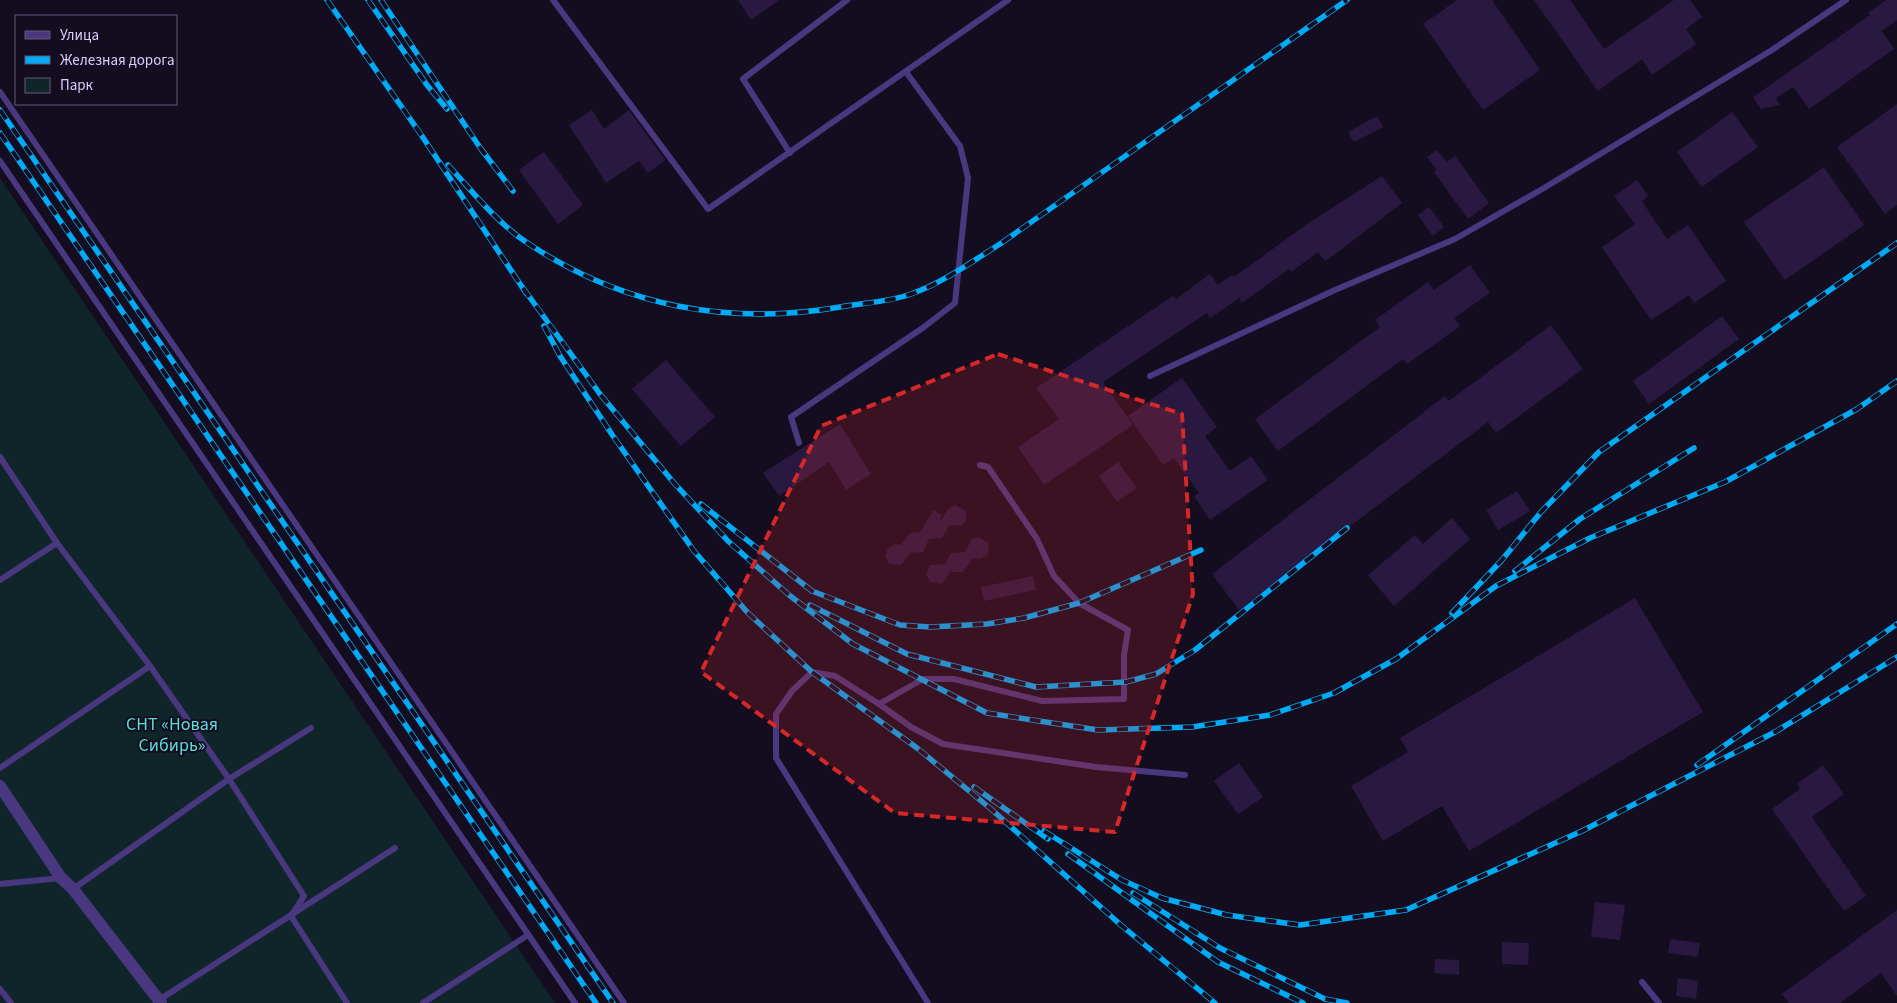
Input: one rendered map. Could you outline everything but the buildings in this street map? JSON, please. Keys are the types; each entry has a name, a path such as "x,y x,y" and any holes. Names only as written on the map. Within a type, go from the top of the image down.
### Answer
{"street":[{"path":"0,786 61,878 73,889 160,1002"}],"lane":[{"path":"553,0 708,209 1008,0"},
{"path":"790,153 743,80 847,0"},
{"path":"1150,376 1335,290 1455,239 1544,188 1764,55 1846,0"},
{"path":"800,443 791,417 924,327 955,303 968,178 960,146 906,72"},
{"path":"0,92 624,1003"},
{"path":"0,161 574,1003"},
{"path":"0,458 57,543 150,666 229,780 304,896 291,916"},
{"path":"879,704 924,679 954,679 1042,701 1124,699 1124,655 1128,630 1079,603 1054,576 1037,538 988,467 980,464"},
{"path":"0,580 57,543"},
{"path":"0,768 150,666"},
{"path":"928,1003 776,758 776,714 792,691 812,672 835,676 911,727 943,744 1096,767 1185,775"},
{"path":"73,889 229,780 311,728"},
{"path":"160,1002 395,848"},
{"path":"0,884 61,878"},
{"path":"291,916 347,1003"},
{"path":"423,1003 528,935"},
{"path":"1642,982 1659,1003"},
{"path":"0,990 11,1003"}],"highlighted area":[{"path":"998,354 1182,414 1193,594 1115,832 895,813 701,672 821,426"}],"green space":[{"name":"СНТ «Новая Сибирь»","path":"0,178 555,1003 0,1003"}],"railway":[{"path":"327,0 422,136 526,293"},
{"path":"368,0 427,85 447,109"},
{"path":"381,0 481,149 513,191"},
{"path":"448,165 496,217 529,244 565,266 602,283 640,297 718,312 758,314 799,312 885,301 922,290 957,272 1000,244 1347,0"},
{"path":"0,110 613,1003"},
{"path":"0,133 596,1003"},
{"path":"1452,613 1502,560 1541,512 1599,452 1897,243"},
{"path":"523,288 600,394 674,483 728,541 789,595 853,644 987,713 1098,730 1192,727 1270,715 1334,693 1396,659 1496,586 1590,538 1725,482 1857,409 1897,381"},
{"path":"544,326 560,356 613,436 694,551 748,613 812,672 917,748 991,809 1122,926 1215,1003"},
{"path":"1515,571 1580,519 1694,448"},
{"path":"701,504 812,591 900,625 930,627 987,624 1024,618 1079,603 1201,550"},
{"path":"810,605 907,654 1036,687 1126,682 1156,674 1195,650 1347,528"},
{"path":"1697,765 1897,624"},
{"path":"1044,831 1122,880 1162,898 1227,915 1300,925 1406,910 1582,831 1775,732 1897,657"},
{"path":"974,787 1048,839"},
{"path":"1068,854 1218,962 1303,1003"},
{"path":"1133,893 1220,948 1325,999 1347,1003"}]}
